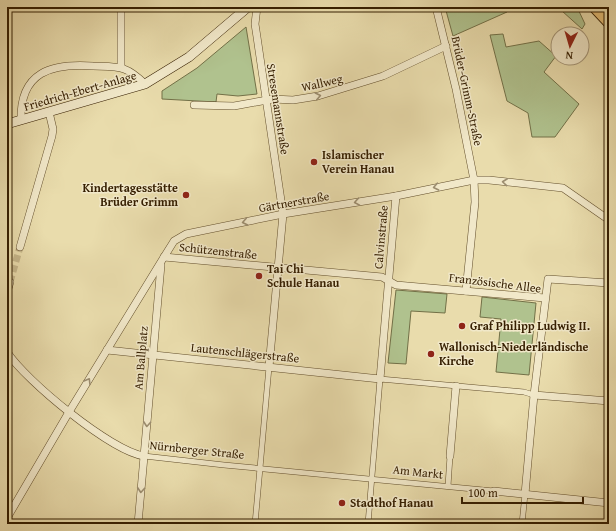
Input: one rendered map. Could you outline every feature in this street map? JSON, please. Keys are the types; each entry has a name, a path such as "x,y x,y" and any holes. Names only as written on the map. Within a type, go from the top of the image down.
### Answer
{"main road":[{"name":"Friedrich-Ebert-Anlage","path":"7,124 145,84 189,57 248,7"},
{"path":"594,7 609,23"}],"street":[{"path":"121,7 121,67"},
{"name":"Stresemannstraße","path":"256,7 255,24 283,214 269,367"},
{"name":"Brüder-Grimm-Straße","path":"436,7 446,46 474,180 475,202 466,291"},
{"name":"Wallweg","path":"194,106 234,106 266,100 293,100 318,96 364,84 446,46"},
{"name":"Friedrich-Ebert-Anlage","path":"21,120 20,104 27,87 37,76 46,71 69,64 121,67 131,71 145,84"},
{"path":"20,247 52,136 53,129 49,112"},
{"name":"Gärtnerstraße","path":"7,518 69,412 174,241 186,234 283,214 396,196 474,180 489,180 563,188 609,220"},
{"name":"Calvinstraße","path":"389,280 396,196"},
{"name":"Schützenstraße","path":"163,260 382,277 389,280"},
{"name":"Am Ballplatz","path":"138,524 152,355 163,260"},
{"path":"544,298 548,279 609,283"},
{"path":"368,524 389,280"},
{"name":"Französische Allee","path":"389,280 396,285 544,298 525,494"},
{"path":"7,292 10,282"},
{"name":"Lautenschlägerstraße","path":"107,350 380,379"},
{"name":"Nürnberger Straße","path":"7,352 17,365 69,412 92,429 132,452 144,456 372,478"},
{"path":"255,524 269,367"},
{"path":"380,379 609,401"},
{"path":"448,486 456,386"},
{"name":"Am Markt","path":"372,478 609,502"},
{"path":"522,524 525,494"}],"green space":[{"path":"445,7 505,7 507,12 453,36"},
{"path":"564,7 577,7 585,24 584,26 579,26 562,11"},
{"path":"246,27 257,94 238,96 217,94 216,102 162,99 162,91 197,68"},
{"path":"503,34 506,47 539,41 550,51 550,64 544,72 579,104 555,137 532,137 528,113 507,101 490,35"},
{"path":"396,290 447,294 445,313 411,311 406,364 388,363"},
{"path":"482,297 536,303 529,375 496,372 501,319 480,317"}],"tunnel":[{"path":"10,282 20,247"}],"place":[{"name":"Islamischer Verein Hanau","path":"314,162"},
{"name":"Kindertagesstätte Brüder Grimm","path":"186,195"},
{"name":"Tai Chi Schule Hanau","path":"259,276"},
{"name":"Graf Philipp Ludwig II.","path":"462,326"},
{"name":"Wallonisch-Niederländische Kirche","path":"431,354"},
{"name":"Stadthof Hanau","path":"342,503"}]}
